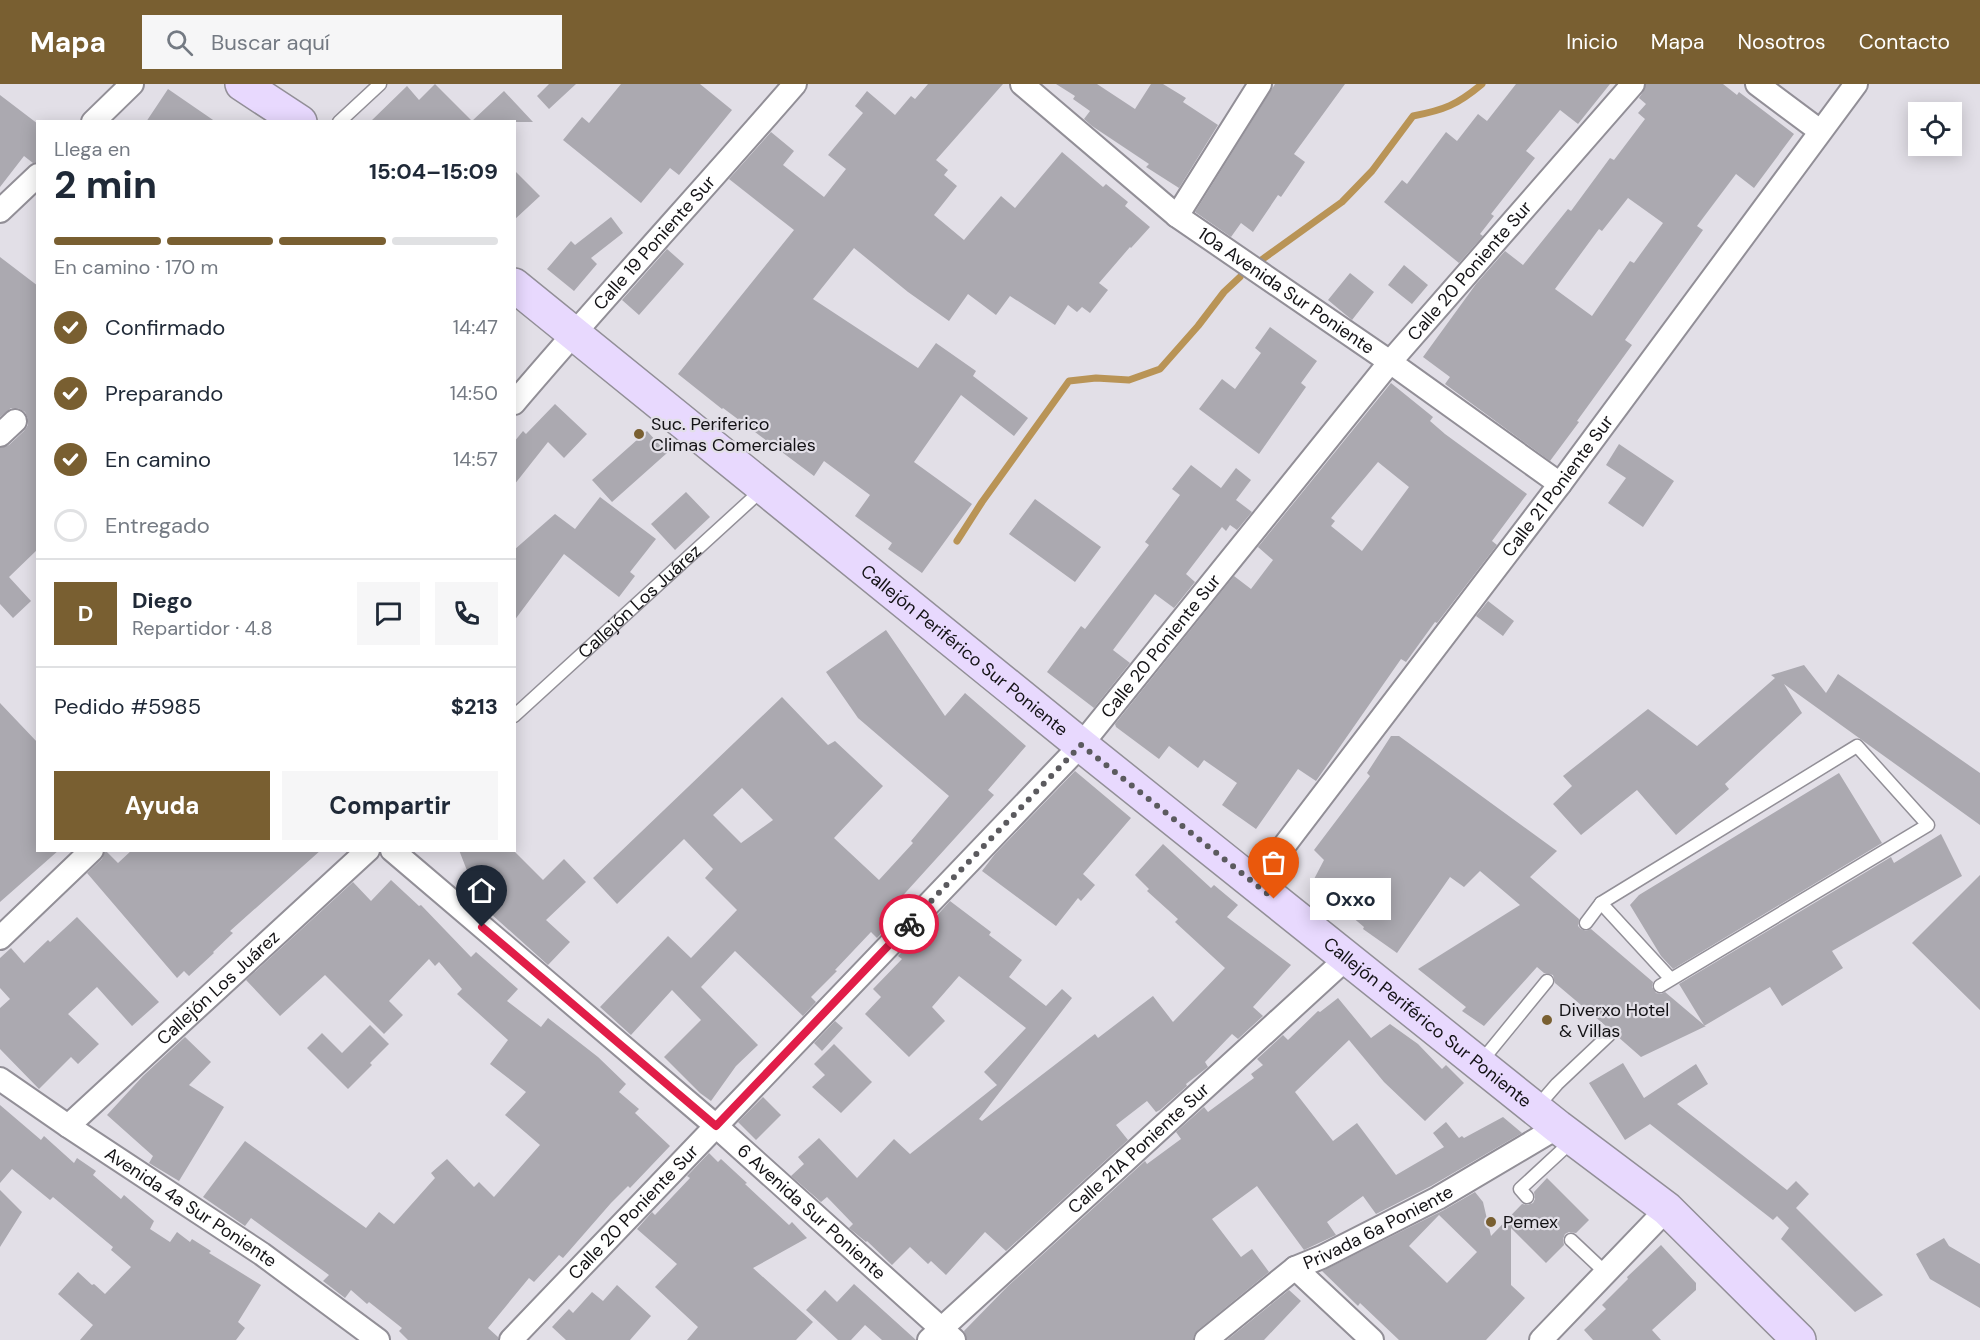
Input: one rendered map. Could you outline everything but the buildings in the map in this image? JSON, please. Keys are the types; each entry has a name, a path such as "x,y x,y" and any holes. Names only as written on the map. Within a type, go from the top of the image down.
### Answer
{"main road":[{"path":"242,84 297,120"},
{"name":"Callejón Periférico Sur Poniente","path":"516,287 1081,745 1556,1124 1667,1209 1799,1340"}],"street":[{"path":"95,120 132,84"},
{"name":"Calle 19 Poniente Sur","path":"516,401 795,84"},
{"name":"10a Avenida Sur Poniente","path":"1022,84 1177,216 1390,362 1560,484"},
{"path":"1177,216 1260,84"},
{"name":"Calle 20 Poniente Sur","path":"511,1340 1081,745 1390,362 1633,84"},
{"path":"1757,84 1820,131"},
{"name":"Calle 21 Poniente Sur","path":"1255,884 1560,484 1856,84"},
{"path":"0,211 36,177"},
{"path":"0,938 90,852"},
{"name":"Callejón Los Juárez","path":"68,1126 366,852"},
{"name":"6 Avenida Sur Poniente","path":"394,852 716,1126 941,1336"},
{"name":"Calle 21A Poniente Sur","path":"941,1336 1348,957"},
{"name":"Avenida 4a Sur Poniente","path":"0,1079 262,1254 378,1340"},
{"name":"Privada 6a Poniente","path":"1206,1340 1295,1268 1322,1257 1438,1198 1556,1124"},
{"path":"1540,1340 1667,1209"},
{"path":"1295,1268 1372,1340"}],"lane":[{"path":"341,120 380,84"},
{"name":"Callejón Los Juárez","path":"516,714 765,488"},
{"path":"1586,923 1601,903 1857,747 1928,825 1665,982 1601,903"},
{"path":"1480,1063 1547,981"},
{"path":"1527,1197 1520,1190 1556,1124 1557,1084 1609,1035"},
{"path":"1571,1240 1605,1272"}],"waterway":[{"path":"1260,261 1342,202 1372,171 1413,116 1450,106 1482,84"},
{"path":"957,541 982,502 1069,381 1096,378 1129,380 1160,369 1224,292 1240,277"}],"way so far":[{"path":"909,924 1081,745 1274,899"}],"place":[{"name":"Suc. Periferico Climas Comerciales","path":"639,434"},
{"name":"Oxxo","path":"1274,899"},
{"name":"Diverxo Hotel & Villas","path":"1547,1020"},
{"name":"Pemex","path":"1491,1222"}],"route":[{"path":"482,927 716,1126 909,924"}]}
